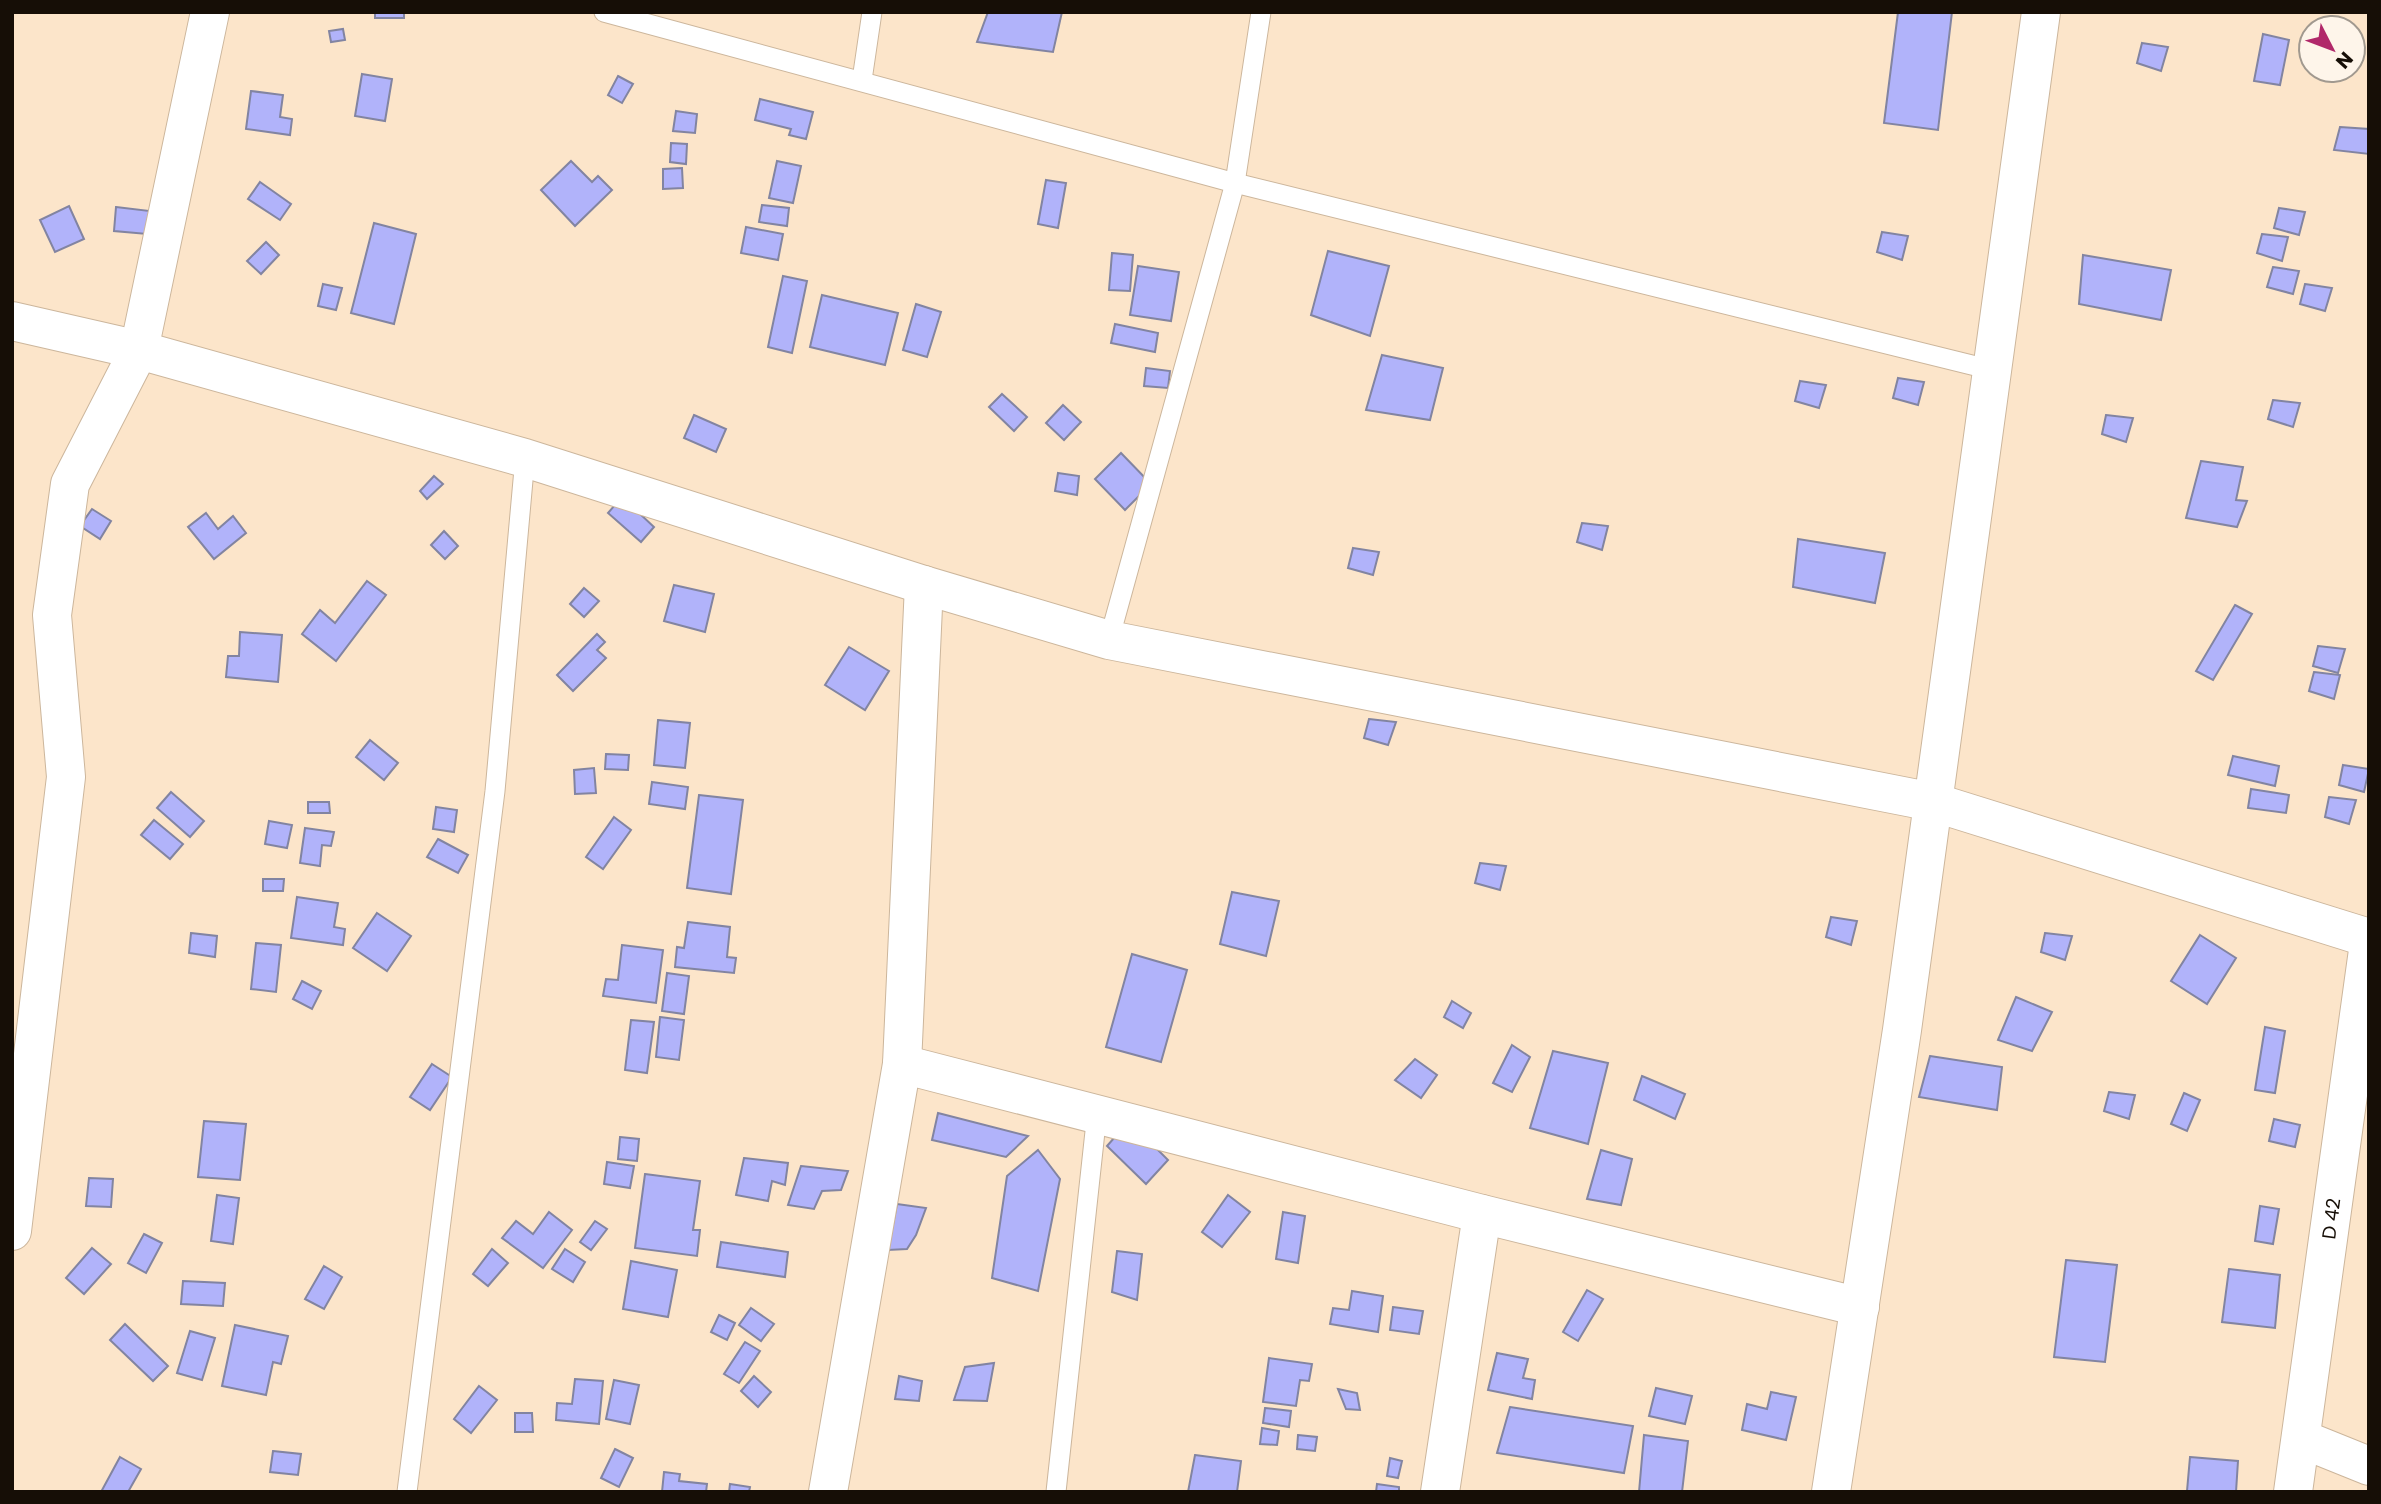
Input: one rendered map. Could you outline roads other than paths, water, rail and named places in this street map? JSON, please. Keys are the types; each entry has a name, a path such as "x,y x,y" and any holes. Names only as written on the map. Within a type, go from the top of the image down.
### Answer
{"street":[{"path":"12,1231 66,777 52,615 70,484 139,350 210,12"},
{"path":"1831,1492 1902,1030 2041,12"},
{"path":"12,321 139,350 525,458 924,585 1109,640 1933,802 2369,938"},
{"path":"828,1492 902,1064 924,585"},
{"name":"D 42","path":"2293,1492 2369,943"},
{"path":"902,1064 1482,1214 1860,1307"},
{"path":"1440,1492 1482,1214"},
{"path":"2302,1438 2369,1466"}],"lane":[{"path":"604,12 1235,183 1992,370"},
{"path":"862,80 872,12"},
{"path":"1109,640 1235,183 1261,12"},
{"path":"407,1492 495,791 525,458"},
{"path":"1055,1492 1097,1113"}]}
